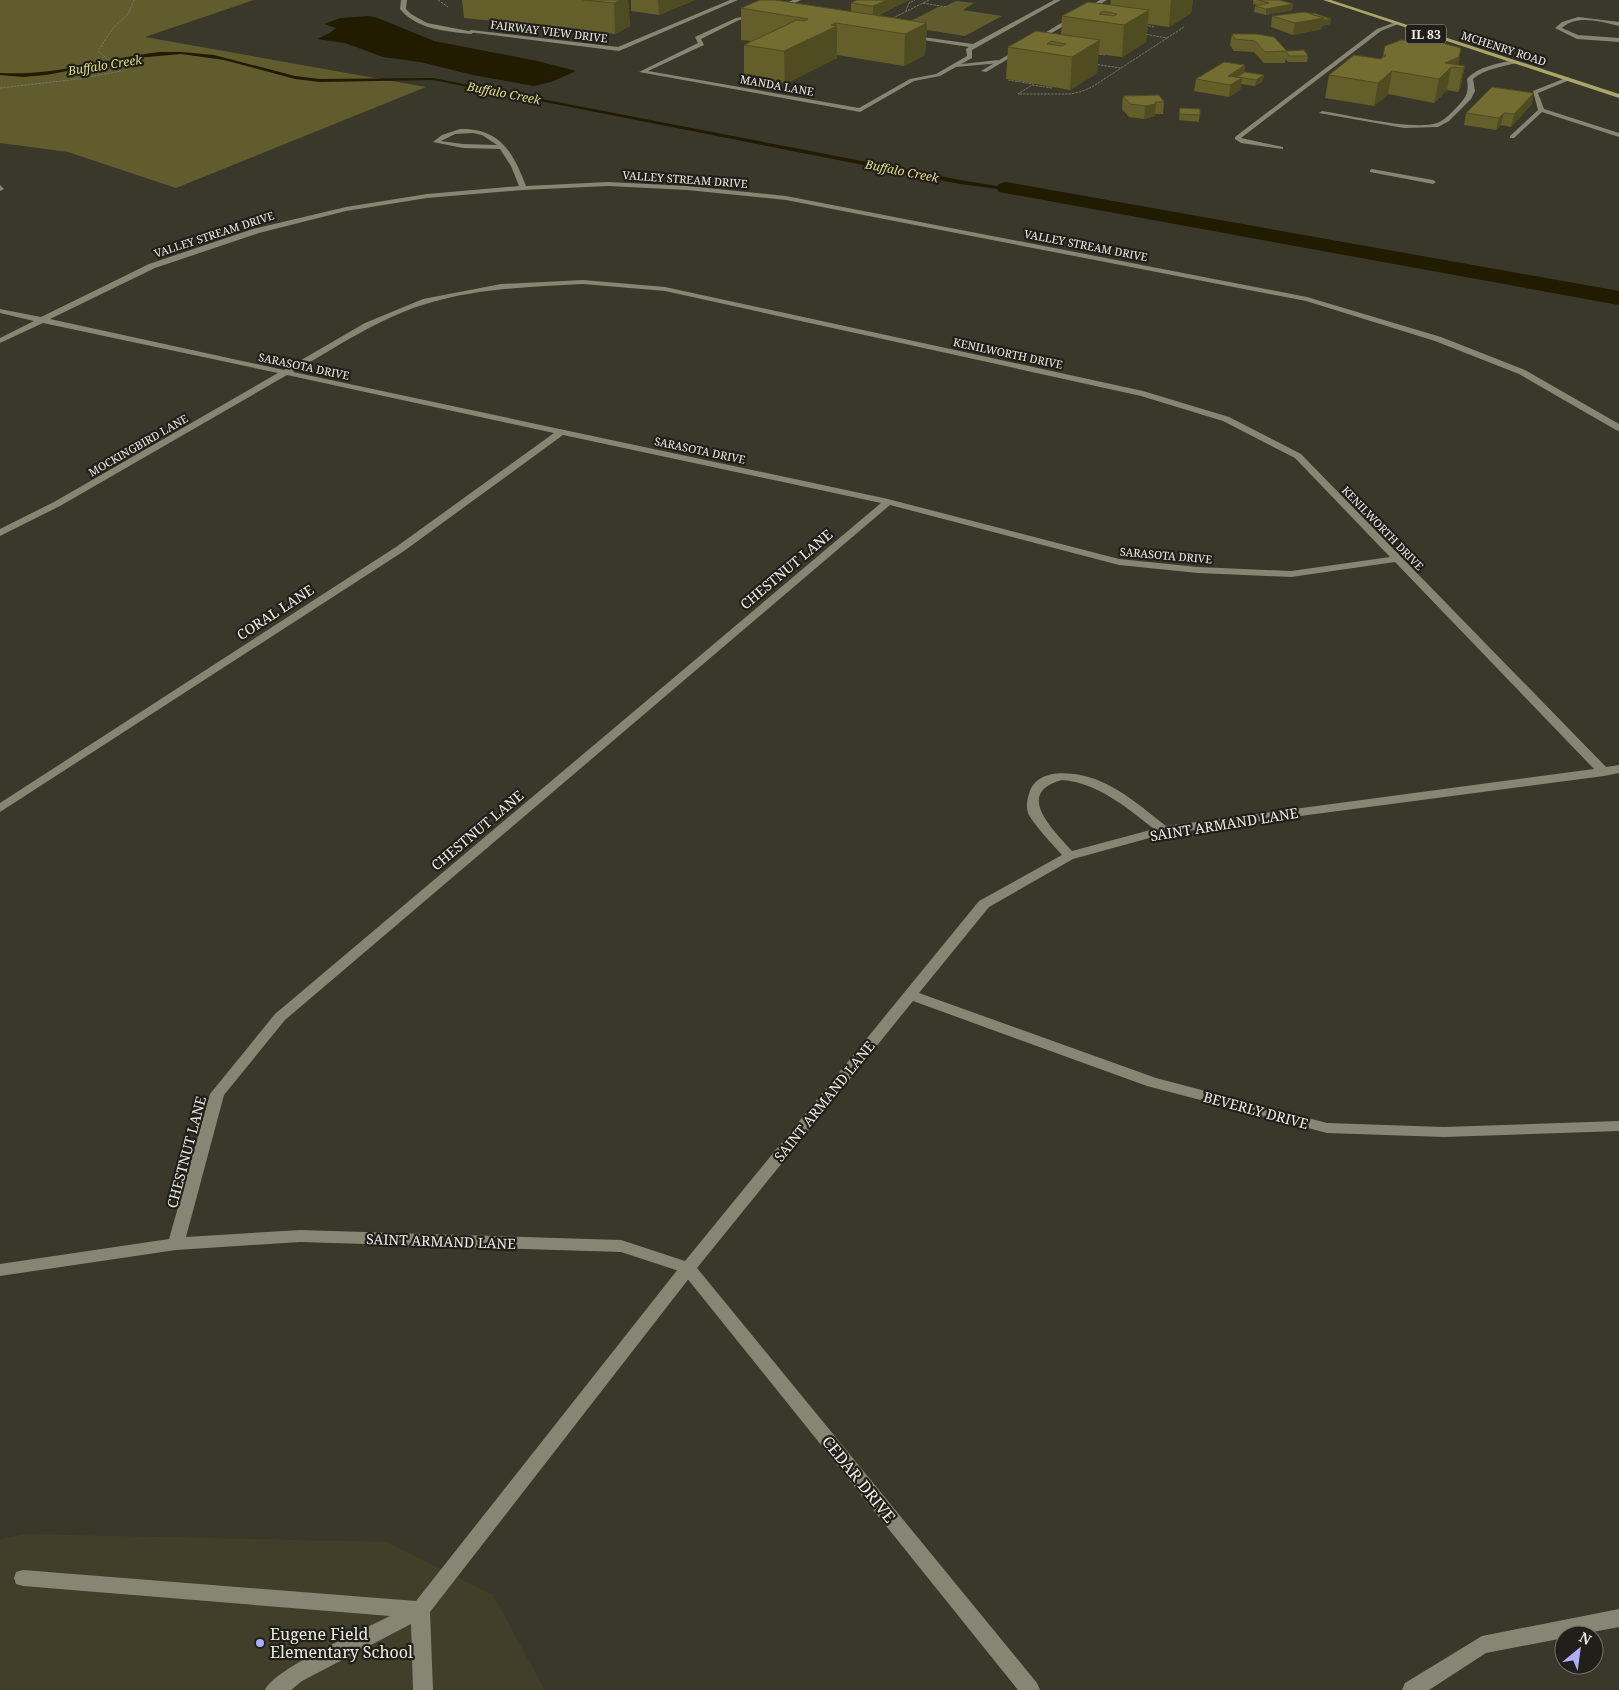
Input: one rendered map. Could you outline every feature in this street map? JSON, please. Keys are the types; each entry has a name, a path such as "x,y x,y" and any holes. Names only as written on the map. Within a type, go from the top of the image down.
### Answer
{"main road":[{"name":"MCHENRY ROAD","path":"1326,0 1619,96"}],"street":[{"name":"FAIRWAY VIEW DRIVE","path":"404,0 403,9 406,15 429,26 619,49 735,0"},
{"name":"MANDA LANE","path":"798,0 768,13 738,19 697,38 702,44 642,72 860,110 912,80 938,75 970,57 969,49 1058,0"},
{"path":"984,71 1104,0"},
{"path":"768,13 776,15"},
{"path":"1619,24 1573,18 1563,22 1558,28 1578,37 1619,40"},
{"path":"1281,148 1241,141 1237,138 1379,30 1395,24"},
{"path":"907,36 974,46"},
{"path":"956,65 998,62"},
{"path":"1322,113 1412,126 1438,125 1447,120 1469,98 1472,91 1470,79 1475,74 1482,70 1514,62"},
{"path":"1541,110 1535,92 1568,79"},
{"path":"1541,110 1619,135"},
{"path":"1512,137 1541,110"},
{"path":"502,147 463,146 436,142 440,137 466,131 490,136 502,147 512,158 523,188"},
{"path":"1372,171 1433,182"},
{"name":"VALLEY STREAM DRIVE","path":"0,341 152,266 256,231 346,209 427,196 523,188 608,184 686,188 786,198 1307,299 1438,338 1522,372 1619,428"},
{"name":"KENILWORTH DRIVE","path":"285,374 368,325 426,301 501,286 583,282 665,289 1143,394 1226,419 1298,456 1604,772"},
{"name":"SARASOTA DRIVE","path":"0,312 888,502 1119,562 1198,570 1291,574 1397,559"},
{"name":"MOCKINGBIRD LANE","path":"0,533 57,504 285,374"},
{"name":"CORAL LANE","path":"0,808 400,549 561,432"},
{"name":"CHESTNUT LANE","path":"176,1244 217,1094 280,1017 888,502"},
{"name":"SAINT ARMAND LANE","path":"0,1270 176,1244 300,1236 621,1246 688,1268 984,904 1069,856 1163,830 1619,770"},
{"path":"1069,856 1034,813 1033,801 1036,789 1049,780 1066,776 1098,783 1163,830"},
{"name":"BEVERLY DRIVE","path":"910,995 1152,1082 1327,1128 1444,1132 1619,1126"},
{"path":"275,1690 295,1675 420,1610 688,1268"},
{"name":"CEDAR DRIVE","path":"688,1268 1030,1690"},
{"path":"23,1578 420,1610"},
{"path":"420,1610 423,1690"},
{"path":"1412,1690 1482,1645 1619,1618"}],"path":[{"path":"0,88 111,74 121,71 116,65 102,57 98,51 113,28 128,14 134,0"},
{"path":"906,12 909,3 915,0"},
{"path":"884,22 929,0"},
{"path":"922,3 946,7"},
{"path":"1139,24 1154,26"},
{"path":"1033,85 1018,94 1070,94 1080,92 1184,27"},
{"path":"1140,34 1167,38"},
{"path":"1095,54 1105,55"},
{"path":"1092,63 1120,68"},
{"path":"1007,80 1052,88"}],"shaded area":[{"path":"0,0 254,0 145,37 426,87 176,188 68,152 0,143"},
{"path":"956,1 974,3 963,10 1002,16 965,36 901,26 938,7 944,7"},
{"path":"369,16 434,41 537,61 576,71 551,82 534,86 473,75 420,62 383,57 345,43 317,39 336,28 324,24 341,18"},
{"name":"Eugene Field Elementary School","path":"25,1534 387,1542 493,1595 545,1690 0,1690 0,1539"}],"building":[{"path":"583,0 619,0 614,3"},
{"path":"760,0 775,0 927,23 905,34 836,23 831,25 837,26 784,51 744,45 797,20 803,21 808,19 741,8"},
{"path":"857,0 887,0 873,6 851,3"},
{"path":"1259,0 1279,0 1293,4 1266,9 1255,6 1269,3"},
{"path":"1088,2 1149,10 1124,25 1062,16","holes":["1103,11 1117,14 1114,16 1099,14"]},
{"path":"1305,12 1324,18 1295,23 1272,16"},
{"path":"1314,13 1331,19 1323,20 1324,18 1311,14"},
{"path":"1036,31 1100,40 1072,57 1008,47","holes":["1051,41 1066,44 1062,46 1047,44"]},
{"path":"1232,34 1257,34 1274,37 1287,51 1265,52 1255,41 1235,39"},
{"path":"1401,40 1435,41 1461,48 1459,57 1445,63 1465,66 1463,68 1451,67 1439,79 1392,71 1378,83 1329,75 1354,55 1381,59 1386,55 1383,55 1385,46"},
{"path":"1304,50 1308,56 1289,56 1286,51"},
{"path":"1224,62 1245,65 1228,76 1242,78 1230,85 1196,79"},
{"path":"1245,72 1264,75 1256,80 1237,77"},
{"path":"1492,87 1534,93 1514,114 1504,113 1499,118 1466,113"},
{"path":"1159,95 1164,102 1155,102 1156,104 1145,106 1130,104 1123,96"},
{"path":"1180,108 1200,109 1200,115 1179,114"}],"waterway":[{"name":"Buffalo Creek","path":"0,74 46,74 136,57 181,53 224,59 295,77 320,81 433,79 960,182 1006,188"},
{"path":"1006,188 1619,298"}],"place":[{"name":"Eugene Field Elementary School","path":"260,1643"}]}
